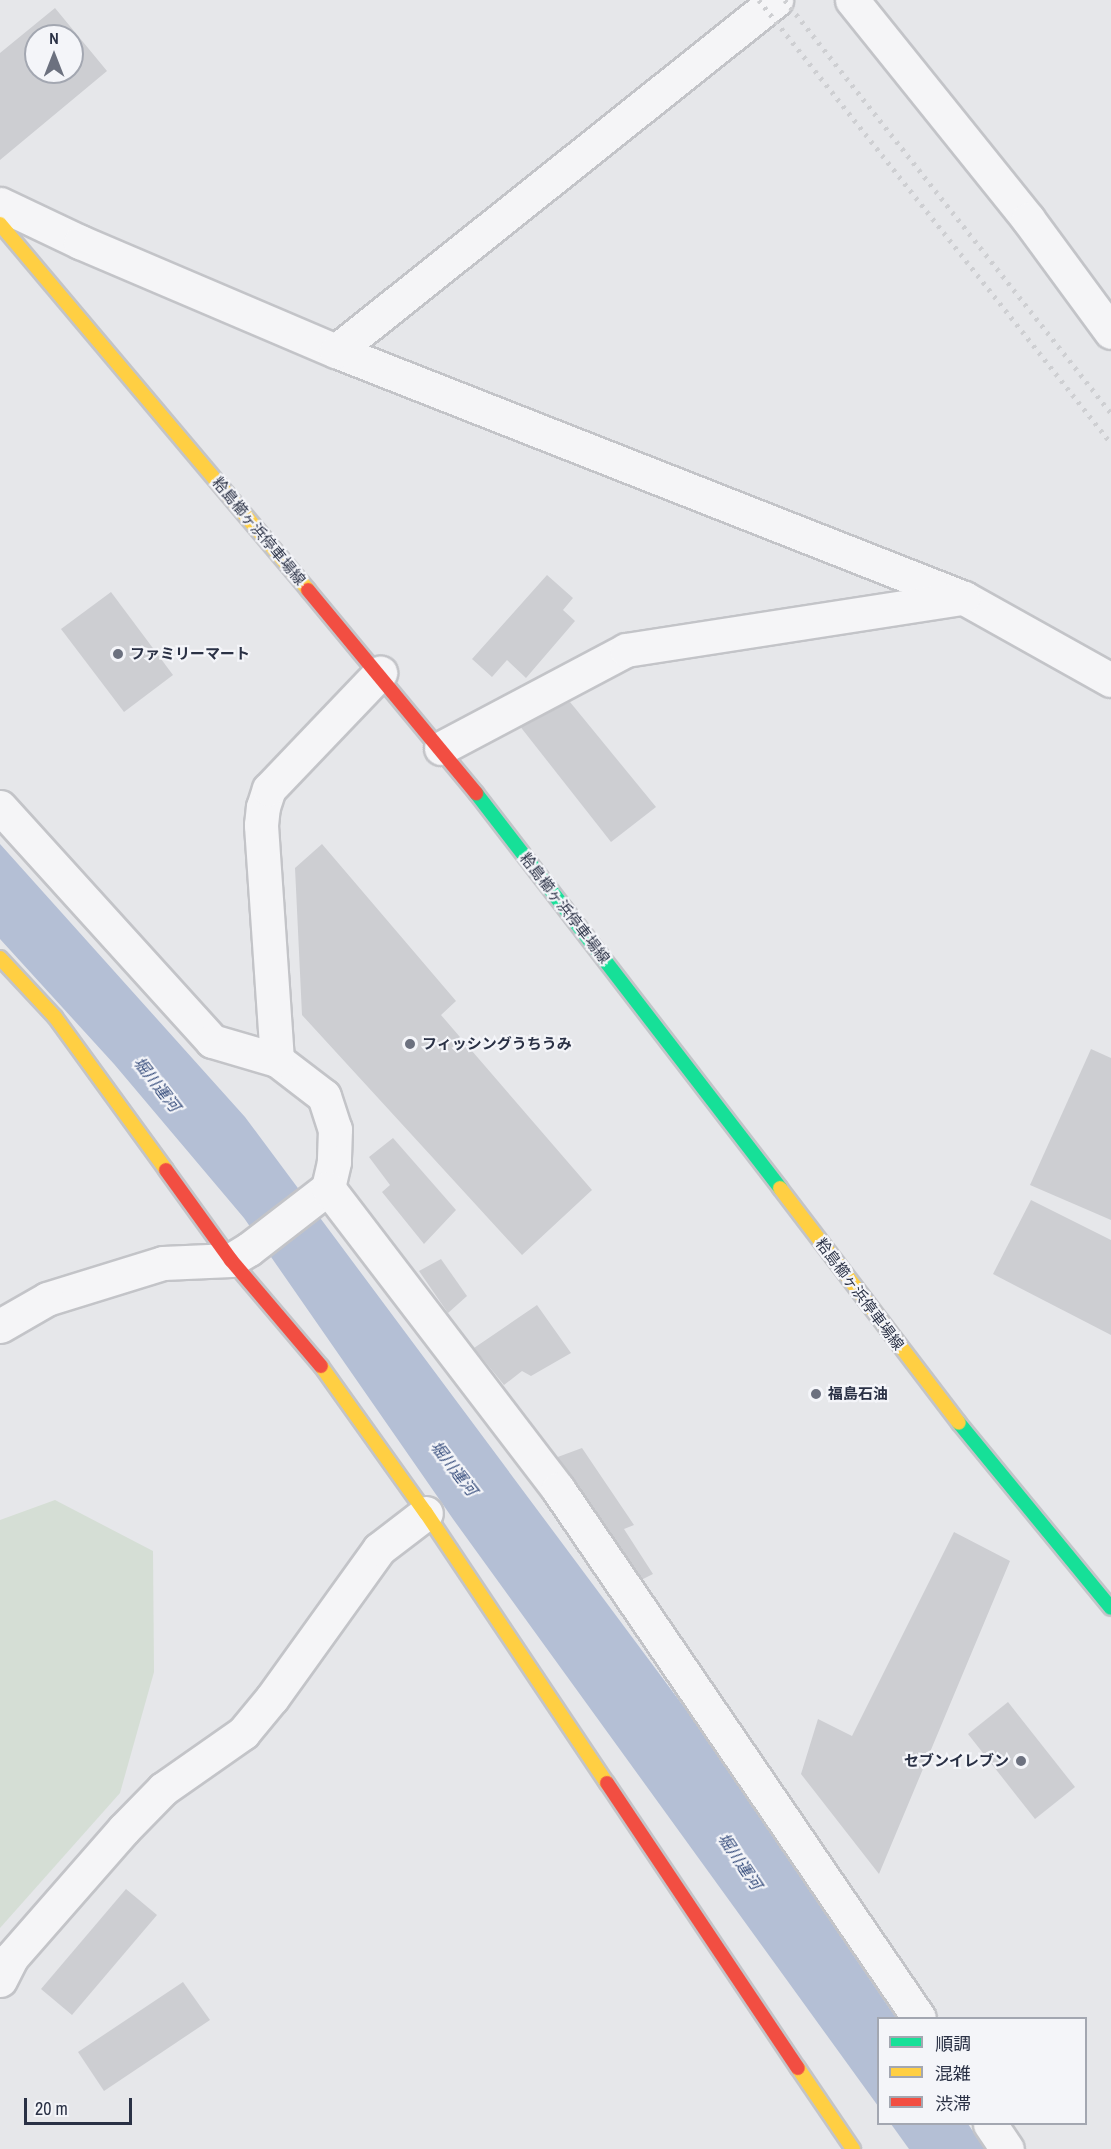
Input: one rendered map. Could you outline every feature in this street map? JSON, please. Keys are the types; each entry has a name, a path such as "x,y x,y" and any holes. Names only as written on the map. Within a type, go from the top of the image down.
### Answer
{"main road":[{"name":"粭島櫛ヶ浜停車場線","path":"0,224 441,748 697,1078 933,1391 1111,1608"},
{"path":"0,958 55,1017 240,1255 426,1513 853,2149"}],"street":[{"path":"336,351 776,0"},
{"path":"852,0 1028,219 1111,332"},
{"path":"0,204 80,242 336,351 964,598 1111,680"},
{"path":"441,748 626,650 964,598"},
{"path":"277,1060 261,825 263,807 269,789 380,674"},
{"path":"0,807 212,1041 277,1060 324,1096 334,1129 334,1162 322,1195 240,1255 164,1263 46,1299 0,1326"},
{"path":"322,1195 558,1489 918,2017"},
{"path":"0,1980 11,1958 156,1797 243,1733 272,1698 379,1549 426,1513"},
{"path":"991,2125 1007,2149"}],"shaded area":[{"path":"55,1500 153,1551 154,1672 120,1793 0,1928 0,1520"}],"water":[{"name":"堀川運河","path":"0,844 245,1117 690,1715 895,2017 877,2017 877,2105 453,1519 244,1218 114,1064 0,939"},
{"path":"892,2125 969,2125 985,2149 909,2149"}],"building":[{"path":"55,8 68,24 35,24"},
{"path":"24,33 24,84 84,84 84,43 107,71 0,160 0,53"},
{"path":"547,575 573,598 563,610 575,621 526,678 507,660 492,677 472,659"},
{"path":"111,592 173,675 124,712 61,629"},
{"path":"570,702 656,807 611,842 519,725"},
{"path":"322,844 456,1001 441,1015 592,1190 522,1255 302,1015 295,868"},
{"path":"1091,1049 1111,1058 1111,1220 1030,1185"},
{"path":"393,1138 456,1210 424,1244 382,1192 390,1185 369,1157"},
{"path":"1031,1200 1111,1240 1111,1335 993,1274"},
{"path":"441,1259 467,1296 448,1313 419,1271"},
{"path":"537,1305 571,1353 531,1376 522,1371 504,1385 474,1348"},
{"path":"582,1448 634,1525 624,1529 653,1574 633,1584 555,1458"},
{"path":"954,1532 1010,1561 879,1874 801,1774 818,1719 852,1736"},
{"path":"1008,1702 1075,1787 1035,1819 968,1734"},
{"path":"126,1889 157,1915 72,2015 41,1989"},
{"path":"183,1982 210,2020 104,2091 78,2052"}],"railway":[{"path":"759,0 1111,443"},
{"path":"785,0 1111,413"}],"traffic: fast":[{"path":"476,793 780,1188"},
{"path":"959,1423 1111,1608"}],"traffic: slow":[{"path":"0,224 308,590"},
{"path":"0,958 55,1017 166,1170"},
{"path":"780,1188 959,1423"},
{"path":"321,1366 426,1513 607,1783"},
{"path":"798,2068 853,2149"}],"traffic: jam":[{"path":"308,590 476,793"},
{"path":"166,1170 231,1260 321,1366"},
{"path":"607,1783 798,2068"}],"place":[{"name":"ファミリーマート","path":"118,654"},
{"name":"フィッシングうちうみ","path":"410,1044"},
{"name":"福島石油","path":"816,1394"},
{"name":"セブンイレブン","path":"1021,1761"}]}
